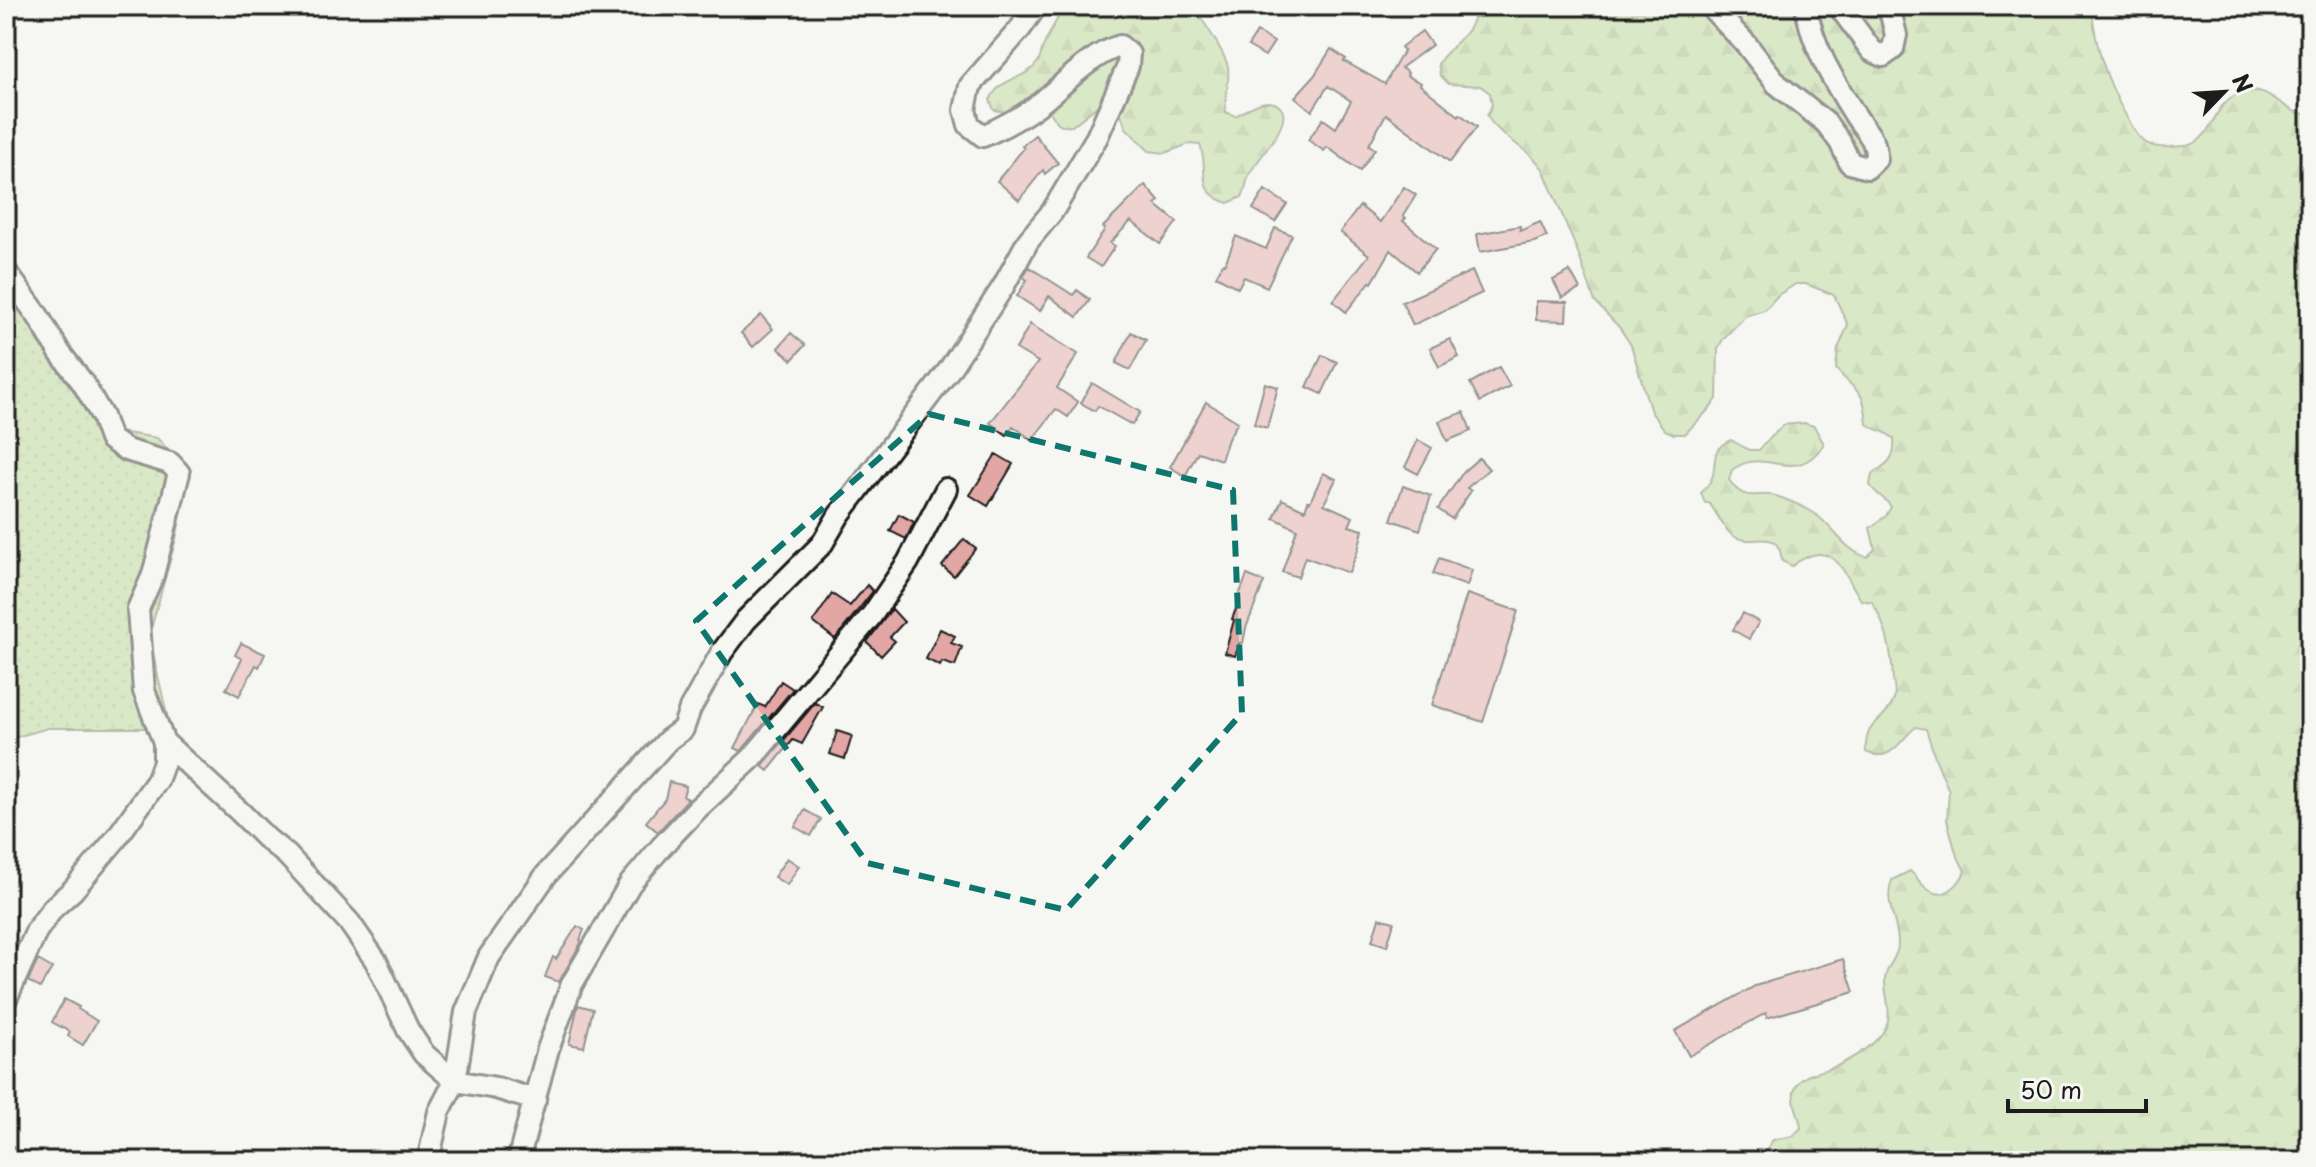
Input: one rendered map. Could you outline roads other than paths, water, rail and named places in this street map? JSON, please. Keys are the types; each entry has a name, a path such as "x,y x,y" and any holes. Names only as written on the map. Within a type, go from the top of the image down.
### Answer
{"street":[{"path":"428,1161 439,1112 455,1081 466,1012 489,957 546,875 668,740 683,729 690,709 722,652 746,620 822,544 839,515 949,370 1003,287 1028,241 1052,212 1097,137 1128,66 1129,54 1120,46 1090,63 1021,117 1002,127 983,136 969,125 965,110 970,86 1036,6"},
{"path":"1710,6 1777,84 1826,123 1850,163 1867,168 1876,159 1877,148 1815,46 1806,6"},
{"path":"1839,6 1872,51 1883,56 1893,49 1896,35 1889,6"},
{"path":"6,272 83,383 102,416 110,439 126,450 170,463 179,473 153,575 138,609 144,691 164,742 164,762 157,781 115,840 37,930 6,999"},
{"path":"518,1161 548,1049 572,984 630,884 697,809 752,758 872,615 908,562 946,489"},
{"path":"164,742 287,855 349,922 376,961 408,1030 424,1054 455,1081 496,1088 535,1100"}]}
